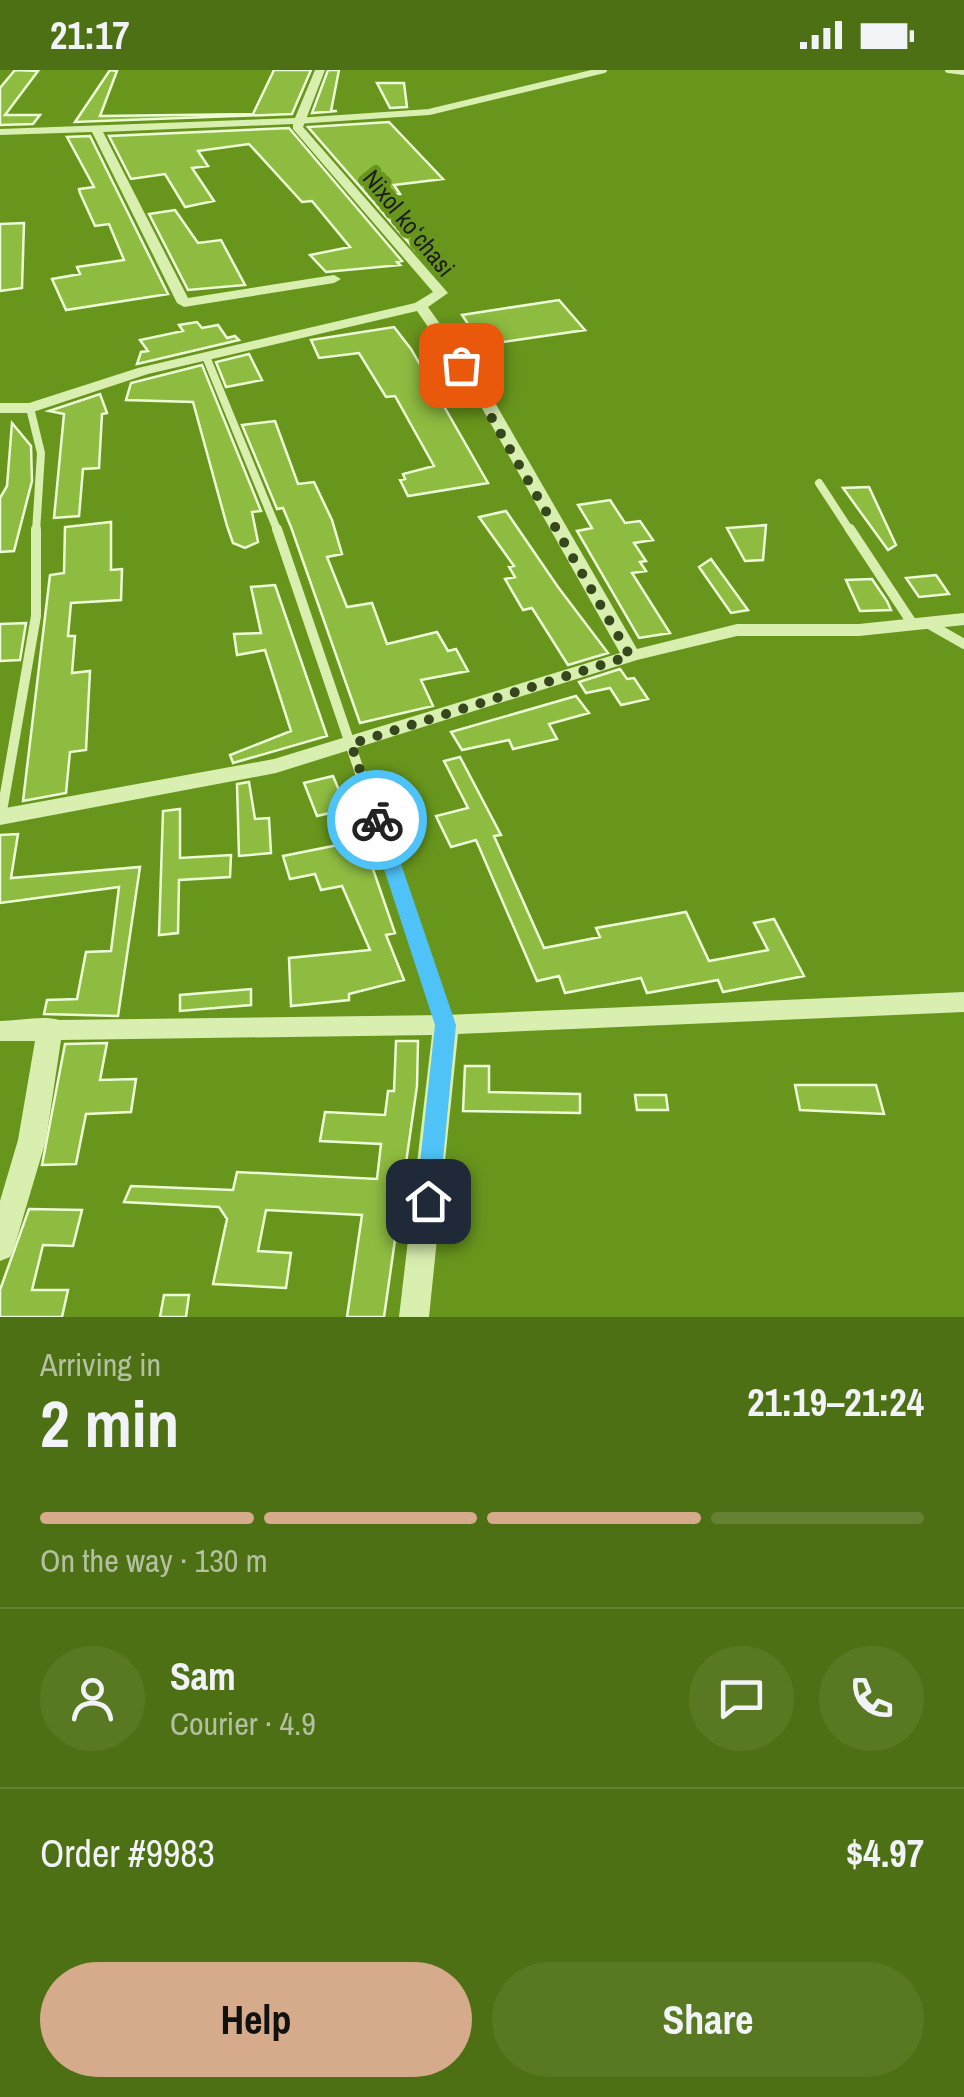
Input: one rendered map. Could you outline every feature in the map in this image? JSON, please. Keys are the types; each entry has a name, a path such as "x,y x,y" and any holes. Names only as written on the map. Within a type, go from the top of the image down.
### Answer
{"street":[{"path":"0,132 296,121 320,70"},
{"name":"Nixol koʻchasi","path":"296,121 441,293 420,306 482,394 630,656"},
{"path":"96,129 184,303 334,279"},
{"path":"0,408 30,408 143,371 420,306"},
{"path":"0,817 276,766 630,656 737,630 858,630 964,619"},
{"path":"0,1031 50,1027 446,1025 964,1002"},
{"path":"414,1317 446,1025"},
{"path":"0,1248 32,1140 50,1027"}],"lane":[{"path":"296,121 429,112 604,70"},
{"path":"948,70 964,72"},
{"path":"207,359 263,488 446,1025"},
{"path":"0,817 36,616 34,540 41,453 30,408"},
{"path":"819,483 918,622 942,628 964,644"}],"building":[{"path":"15,70 38,71 5,115 40,115 33,124 0,125 0,88"},
{"path":"110,70 117,71 100,116 253,114 274,70 311,70 292,114 75,122"},
{"path":"328,70 339,70 331,111 337,111 312,113"},
{"path":"377,83 404,83 407,107 390,108"},
{"path":"389,122 443,179 394,185 400,194 389,195 440,255 422,258 308,127"},
{"path":"289,128 402,261 397,262 400,265 326,272 310,255 350,247 312,201 302,202 249,144 198,151 208,166 192,168 214,201 185,207 165,174 131,179 109,136"},
{"path":"90,136 168,294 66,310 52,279 80,274 77,267 124,260 109,224 95,226 80,193 79,189 94,187 67,137"},
{"path":"175,210 198,243 221,240 245,285 188,290 149,214"},
{"path":"24,223 22,288 0,291 0,224"},
{"path":"559,300 585,330 482,345 462,315"},
{"path":"197,322 202,328 218,325 227,338 235,336 239,340 137,364 141,352 148,351 140,340 183,331 179,325"},
{"path":"394,327 411,349 488,483 408,496 400,480 405,479 403,474 434,466 395,396 386,397 359,353 319,358 311,340"},
{"path":"249,354 262,380 226,387 216,362"},
{"path":"202,365 261,511 252,512 258,542 245,548 233,543 193,402 126,400 131,383"},
{"path":"100,394 107,413 102,414 99,468 83,469 79,516 54,518 64,414 49,411"},
{"path":"275,421 298,484 314,482 332,520 342,554 327,557 347,607 372,603 387,644 437,632 448,651 456,649 468,671 421,680 433,706 360,723 291,527 283,508 277,509 242,425"},
{"path":"12,423 31,446 32,481 14,551 0,552 0,498 7,486"},
{"path":"869,487 896,545 888,550 843,488"},
{"path":"610,500 625,523 640,521 653,540 634,543 646,561 640,562 646,571 632,573 670,633 639,638 577,531 592,528 578,505"},
{"path":"506,511 608,653 568,665 532,608 523,610 505,579 515,577 509,567 514,566 479,517"},
{"path":"111,522 111,570 122,569 121,600 71,603 68,636 75,636 72,673 90,671 86,750 70,752 66,793 23,801 50,575 64,573 65,527"},
{"path":"766,525 763,560 745,561 727,528"},
{"path":"711,559 748,610 731,613 699,567"},
{"path":"936,575 949,594 919,597 906,578"},
{"path":"872,579 891,610 860,611 846,580"},
{"path":"275,585 327,736 233,763 230,755 291,731 265,650 237,655 234,634 261,633 251,587"},
{"path":"26,623 20,660 0,661 0,624"},
{"path":"620,669 627,679 634,678 648,699 621,705 610,688 586,693 579,682"},
{"path":"576,696 589,713 549,724 557,739 513,749 509,740 462,750 451,732"},
{"path":"460,757 501,835 494,836 544,948 600,937 596,928 686,912 709,961 768,950 754,923 774,919 804,976 723,992 718,980 647,993 641,978 565,993 559,976 537,981 476,840 451,847 436,816 468,808 444,761"},
{"path":"333,776 347,809 317,816 304,783"},
{"path":"249,782 255,819 269,818 271,853 239,856 237,784"},
{"path":"180,809 180,858 231,855 230,877 179,880 178,933 159,935 163,811"},
{"path":"361,813 369,838 350,842 343,816"},
{"path":"18,834 11,878 140,867 118,1016 44,1014 47,1000 77,999 86,952 111,951 119,887 0,903 0,835"},
{"path":"363,840 395,933 386,935 404,980 349,994 349,1000 291,1006 289,958 370,950 342,886 321,890 315,874 290,879 283,856"},
{"path":"251,989 251,1005 180,1011 180,995"},
{"path":"396,1041 418,1041 417,1086 384,1317 347,1317 362,1215 266,1210 258,1251 291,1253 286,1288 213,1284 227,1219 219,1207 124,1202 131,1186 233,1190 237,1172 377,1179 381,1144 320,1141 325,1112 385,1115 388,1091 394,1091"},
{"path":"107,1043 100,1080 136,1079 131,1112 86,1114 76,1164 42,1165 65,1044"},
{"path":"465,1066 489,1066 489,1092 580,1094 580,1113 463,1111"},
{"path":"795,1085 876,1085 884,1114 800,1110"},
{"path":"635,1095 666,1095 668,1110 637,1110"},
{"path":"29,1209 82,1210 73,1246 43,1245 32,1290 68,1290 62,1317 0,1317 0,1290"},
{"path":"164,1295 189,1295 186,1317 160,1317"}],"way so far":[{"path":"377,820 351,744 630,656 482,394 461,365"}],"route":[{"path":"377,820 446,1025 428,1201"}]}
